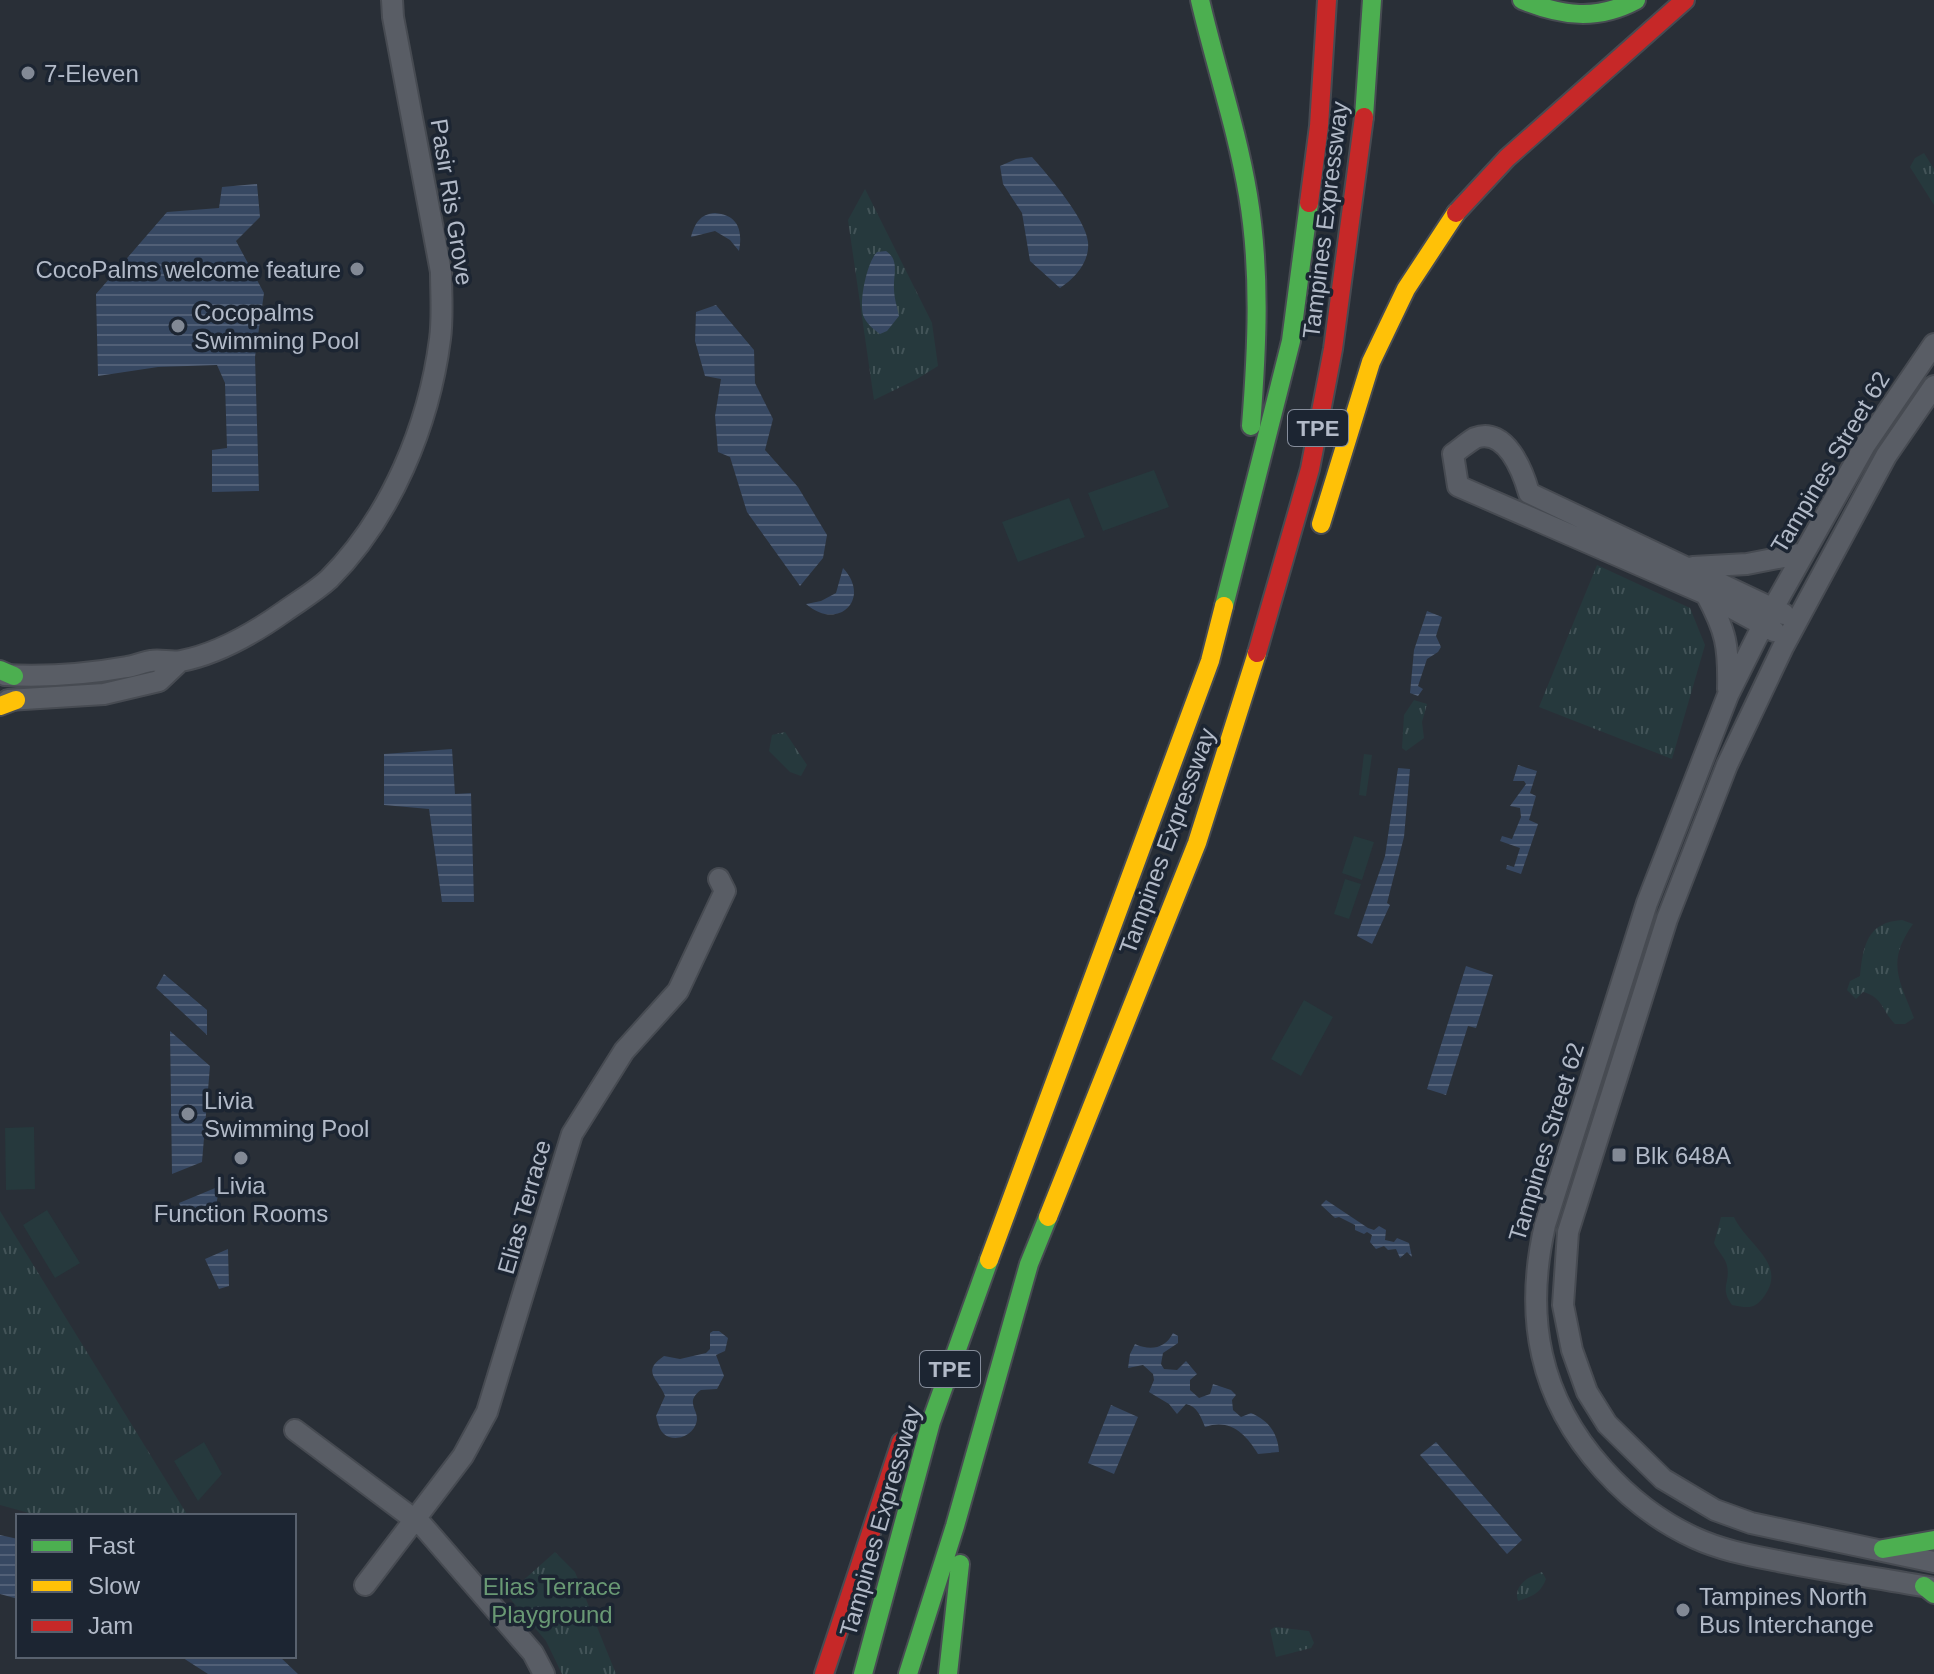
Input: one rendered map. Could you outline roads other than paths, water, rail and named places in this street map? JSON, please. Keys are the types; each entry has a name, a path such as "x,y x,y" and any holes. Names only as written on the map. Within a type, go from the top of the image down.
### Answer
{"main road":[{"path":"1200,0 1248,194 1256,271 1256,355 1249,454 1242,491 1248,515"},
{"name":"Tampines Expressway","path":"863,1674 931,1422 1057,1070 1210,661 1291,341 1319,126 1327,0"},
{"name":"Tampines Expressway","path":"908,1674 955,1526 1029,1264 1197,843 1247,689 1310,469 1333,349 1363,129 1372,0"},
{"path":"1522,0 1543,9 1581,18 1626,6 1636,0"},
{"path":"1315,545 1371,362 1406,289 1450,219 1507,158 1685,0"},
{"path":"1197,843 1255,724"},
{"path":"944,1333 1057,1070"},
{"path":"824,1674 908,1420"},
{"path":"948,1674 960,1568 960,1545 955,1526"},
{"path":"1883,1549 1934,1540"}],"street":[{"name":"Pasir Ris Grove","path":"5,674 97,671 152,661 179,662 242,639 328,580 368,533 401,474 418,428 440,338 441,272 389,6"},
{"name":"Tampines Street 62","path":"1931,1589 1733,1552 1694,1538 1653,1513 1619,1486 1582,1445 1558,1406 1543,1365 1535,1310 1536,1264 1545,1225 1647,903 1701,759 1728,695 1768,617 1865,445 1934,344"},
{"name":"Tampines Street 62","path":"1934,386 1886,456 1793,630 1727,765 1667,919 1568,1232 1563,1305 1572,1350 1587,1392 1607,1424 1663,1479 1715,1510 1751,1523 1934,1562"},
{"path":"1768,617 1706,594 1564,521 1529,493 1513,452 1490,437 1477,437 1453,454 1458,486 1564,521 1689,567 1793,630"},
{"path":"1689,567 1747,564 1804,553"},
{"path":"1706,594 1724,626 1729,653 1728,695"},
{"name":"Pasir Ris Grove","path":"5,702 104,694 135,687 159,681 179,662"},
{"name":"Elias Terrace","path":"365,1585 463,1456 487,1412 572,1134 624,1051 678,991 725,891 719,879"},
{"path":"295,1430 415,1521 448,1553 533,1653 544,1674"},
{"path":"1802,1532 1825,1553 1828,1561 1826,1570"}],"water":[{"path":"1032,157 1074,210 1086,232 1087,256 1080,269 1060,288 1030,261 1022,213 1003,184 1000,166 1016,159"},
{"name":"Cocopalms Swimming Pool","path":"257,184 260,217 236,241 264,293 255,357 259,491 212,492 212,450 227,448 225,383 217,365 158,367 98,376 96,294 167,212 219,208 222,187"},
{"path":"715,213 734,220 740,236 739,251 730,240 715,231 691,237 699,220"},
{"path":"886,251 894,263 894,292 899,316 887,331 880,334 864,318 862,301 873,257 877,252"},
{"path":"716,305 754,350 755,383 773,419 765,450 798,487 827,535 823,558 800,586 747,512 730,457 718,452 715,416 721,379 705,376 695,341 696,312"},
{"path":"843,568 854,591 847,608 829,615 806,604 836,593"},
{"path":"1427,611 1442,617 1436,636 1441,647 1427,659 1418,686 1423,689 1418,696 1410,693 1414,650"},
{"path":"452,749 455,794 471,793 474,902 442,902 429,809 384,805 384,754"},
{"path":"1518,765 1537,771 1530,793 1536,796 1529,820 1538,824 1521,874 1506,869 1507,865 1514,867 1520,848 1500,841 1502,836 1512,839 1521,817 1520,808 1510,806 1526,784 1524,781 1513,781"},
{"path":"1398,768 1410,769 1404,837 1387,903 1390,905 1372,944 1357,936 1385,856"},
{"path":"1466,966 1493,975 1476,1028 1468,1026 1446,1095 1427,1089"},
{"name":"Livia Swimming Pool","path":"164,974 207,1010 207,1035 156,988"},
{"name":"Livia Swimming Pool","path":"170,1031 210,1066 202,1162 172,1174"},
{"name":"Livia Swimming Pool","path":"220,1186 216,1205 184,1216 179,1203"},
{"path":"1326,1200 1368,1228 1374,1230 1379,1226 1386,1230 1385,1240 1394,1242 1397,1238 1409,1243 1412,1257 1407,1252 1400,1258 1396,1249 1388,1250 1384,1246 1376,1249 1370,1242 1372,1235 1355,1230 1355,1225 1339,1217 1335,1218 1321,1205"},
{"path":"228,1249 229,1286 219,1289 205,1259"},
{"path":"719,1331 728,1338 725,1351 716,1355 724,1376 717,1389 701,1390 694,1397 697,1419 691,1431 679,1438 666,1436 656,1416 665,1396 653,1376 653,1367 664,1356 680,1359 706,1353 710,1349 710,1333"},
{"path":"1173,1333 1178,1336 1178,1343 1163,1353 1161,1364 1164,1369 1177,1370 1186,1361 1197,1374 1190,1380 1190,1390 1199,1398 1210,1394 1213,1384 1231,1390 1236,1395 1232,1400 1233,1410 1241,1417 1251,1413 1267,1423 1277,1439 1279,1452 1258,1454 1248,1440 1230,1426 1205,1427 1193,1407 1186,1404 1177,1414 1169,1404 1149,1392 1153,1374 1143,1365 1128,1368 1130,1354 1135,1344 1157,1347"},
{"path":"1111,1405 1138,1417 1114,1474 1088,1463"},
{"path":"1436,1442 1522,1540 1507,1554 1420,1455"},
{"path":"0,1535 16,1539 16,1598 0,1594"},
{"path":"183,1658 281,1658 298,1674 208,1674"}],"place":[{"name":"7-Eleven","path":"28,73"},
{"name":"CocoPalms welcome feature","path":"357,269"},
{"name":"Cocopalms Swimming Pool","path":"178,326"},
{"name":"Livia Swimming Pool","path":"188,1114"},
{"name":"Blk 648A","path":"1619,1155"},
{"name":"Livia Function Rooms","path":"241,1158"},
{"name":"Tampines North Bus Interchange","path":"1683,1610"}],"park label":[{"name":"Elias Terrace Playground","path":"552,1600"}]}
